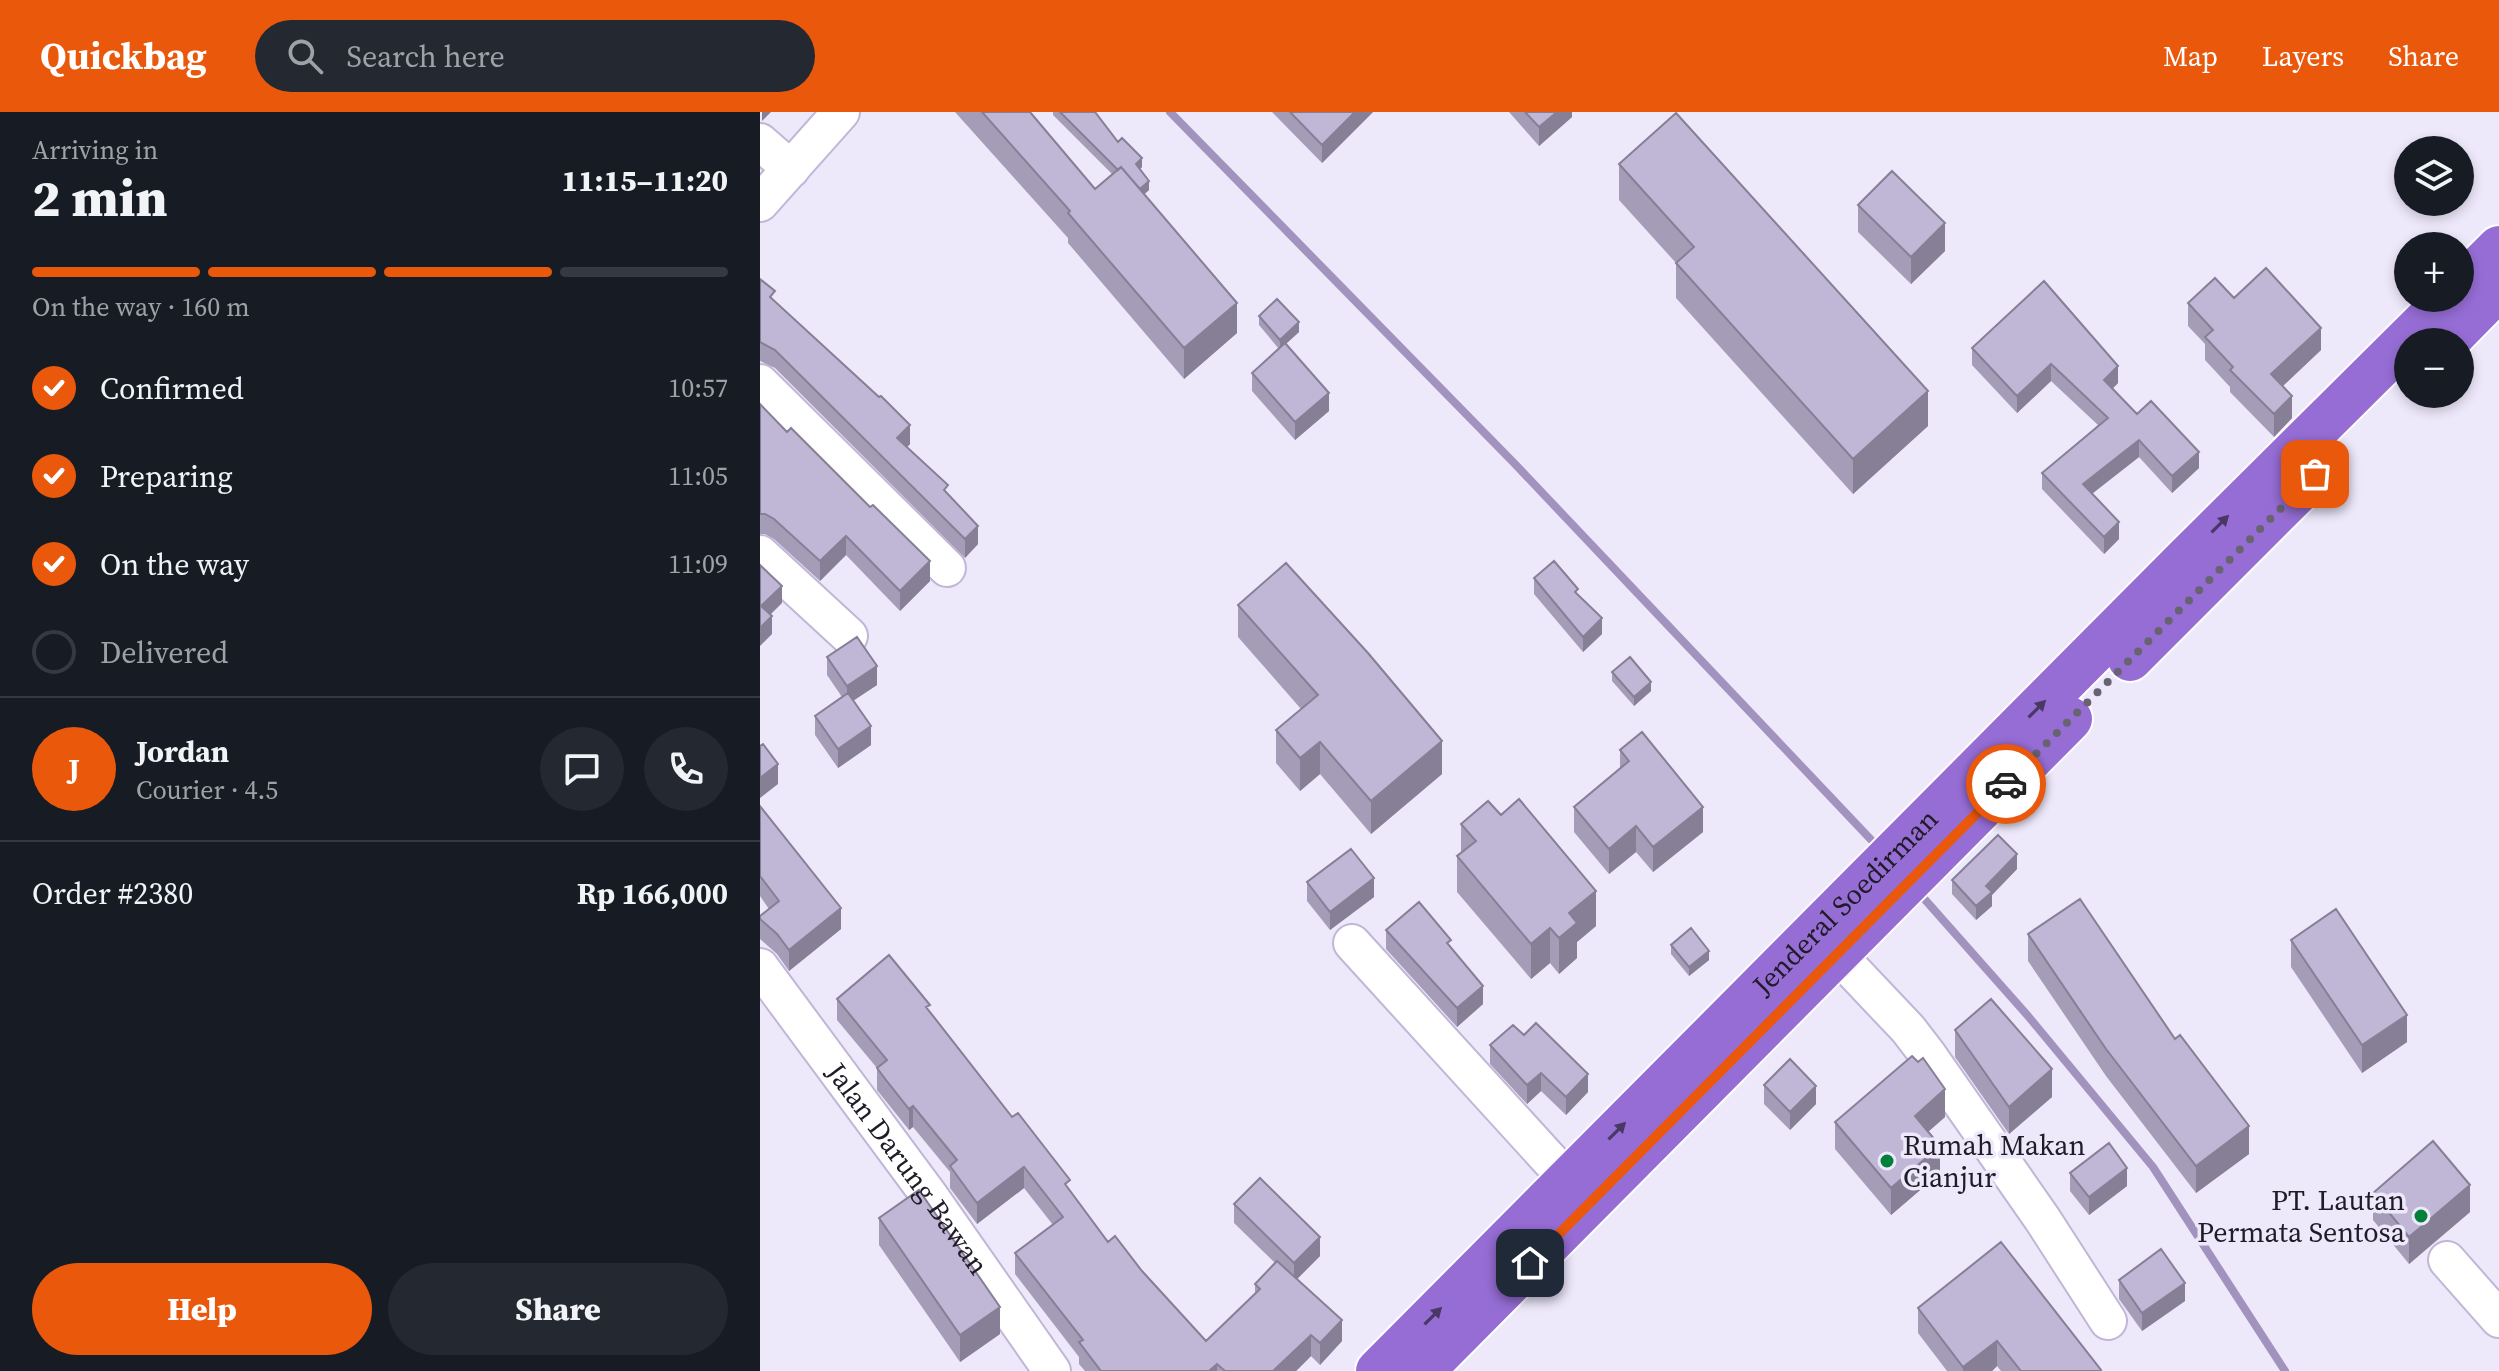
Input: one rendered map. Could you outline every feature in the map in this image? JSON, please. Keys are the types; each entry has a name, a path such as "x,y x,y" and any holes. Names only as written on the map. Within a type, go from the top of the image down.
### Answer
{"highway":[{"path":"2474,273 2499,248"},
{"path":"2460,328 2499,288"},
{"name":"Jenderal Soedirman","path":"1422,1371 1837,954 2436,312"},
{"name":"Jenderal Soedirman","path":"1378,1371 1568,1180 2198,568 2394,393"}],"street":[{"path":"760,203 841,112"},
{"path":"760,142 791,169"},
{"path":"760,383 947,568"},
{"path":"760,554 849,636"},
{"path":"1352,943 1568,1180"},
{"path":"1837,954 1908,1029 1928,1055 2035,1207 2108,1321"},
{"name":"Jalan Darung Bawan","path":"760,967 923,1186 1052,1371"},
{"path":"2447,1260 2499,1319"}],"building":[{"path":"982,112 1030,112 1095,189 1121,167 1237,303 1184,348 1068,213 1070,211"},
{"path":"1060,112 1095,112 1118,142 1122,138 1142,158 1136,164 1149,181 1140,189 1121,167 1118,170"},
{"path":"1290,112 1355,112 1322,145"},
{"path":"1525,112 1557,112 1539,127"},
{"path":"1676,113 1928,391 1853,459 1676,263 1694,247 1619,164"},
{"path":"1892,171 1945,223 1911,257 1858,205"},
{"path":"2266,268 2321,328 2271,374 2292,396 2274,414 2230,370 2233,367 2205,337 2213,330 2188,303 2215,278 2234,298"},
{"path":"760,279 775,291 770,297 910,425 897,438 948,485 944,490 978,526 965,539 775,350 760,342"},
{"path":"2044,281 2118,366 2104,380 2137,414 2151,401 2199,452 2172,476 2139,440 2083,484 2119,522 2104,537 2042,473 2108,418 2051,364 2017,396 1972,348"},
{"path":"1277,299 1299,322 1280,340 1259,316"},
{"path":"1285,343 1329,393 1295,422 1252,373"},
{"path":"760,404 787,432 791,428 870,507 873,505 930,561 900,591 846,536 820,561 774,519 760,514"},
{"path":"1554,561 1578,589 1575,592 1602,618 1583,637 1534,578"},
{"path":"1286,563 1442,741 1371,801 1320,742 1300,758 1276,730 1318,695 1238,605"},
{"path":"760,565 782,586 761,606 772,616 760,628"},
{"path":"857,637 877,666 847,686 827,657"},
{"path":"1630,657 1651,682 1634,697 1612,672"},
{"path":"848,693 871,726 838,749 815,716"},
{"path":"1642,732 1703,807 1653,847 1636,826 1609,849 1574,807 1629,761 1620,750"},
{"path":"763,744 778,764 760,778 760,746"},
{"path":"1519,799 1596,891 1569,913 1577,923 1559,938 1550,928 1531,944 1457,856 1476,841 1461,824 1488,801 1501,815"},
{"path":"760,806 841,908 789,950 760,919 779,901 760,876"},
{"path":"1998,835 2017,854 1986,886 1992,892 1976,906 1952,880"},
{"path":"1351,849 1374,878 1330,912 1307,882"},
{"path":"2080,899 2175,1039 2180,1035 2249,1126 2196,1166 2106,1049 2028,934"},
{"path":"1419,902 1451,940 1447,943 1483,986 1457,1008 1386,930"},
{"path":"2336,909 2407,1015 2362,1045 2291,940"},
{"path":"1691,928 1709,951 1689,967 1671,945"},
{"path":"889,955 930,1005 926,1007 1012,1117 1018,1113 1070,1180 1065,1184 1108,1242 1115,1236 1142,1271 1206,1341 1260,1289 1255,1284 1277,1261 1342,1320 1320,1343 1311,1335 1273,1371 1225,1371 1217,1364 1209,1371 1101,1371 1079,1342 1083,1340 1015,1253 1063,1217 1024,1167 977,1203 950,1166 957,1160 913,1106 909,1109 877,1068 887,1060 837,999"},
{"path":"1991,999 2052,1069 2009,1107 1955,1030"},
{"path":"1536,1023 1588,1074 1566,1097 1541,1073 1527,1085 1490,1045 1513,1025 1524,1035"},
{"path":"1912,1056 1918,1062 1923,1058 1945,1089 1915,1116 1940,1146 1891,1188 1835,1122"},
{"path":"1790,1059 1816,1086 1790,1112 1764,1085"},
{"path":"2433,1141 2470,1185 2409,1237 2373,1193"},
{"path":"2109,1143 2127,1168 2089,1197 2070,1173"},
{"path":"1260,1178 1320,1237 1294,1263 1234,1204"},
{"path":"919,1190 1000,1307 960,1335 879,1218"},
{"path":"2001,1242 2101,1370 2021,1371 1997,1341 1963,1367 1918,1308"},
{"path":"2161,1249 2185,1283 2142,1313 2119,1280"}],"waterway":[{"path":"1170,112 1514,463 1877,846"},
{"path":"1920,894 2028,1016 2153,1167 2285,1371"}],"way so far":[{"path":"2006,784 2315,474"}],"place":[{"name":"Rumah Makan Cianjur","path":"1887,1161"},
{"name":"PT. Lautan Permata Sentosa","path":"2421,1216"}],"route":[{"path":"1530,1263 2006,784"}]}
